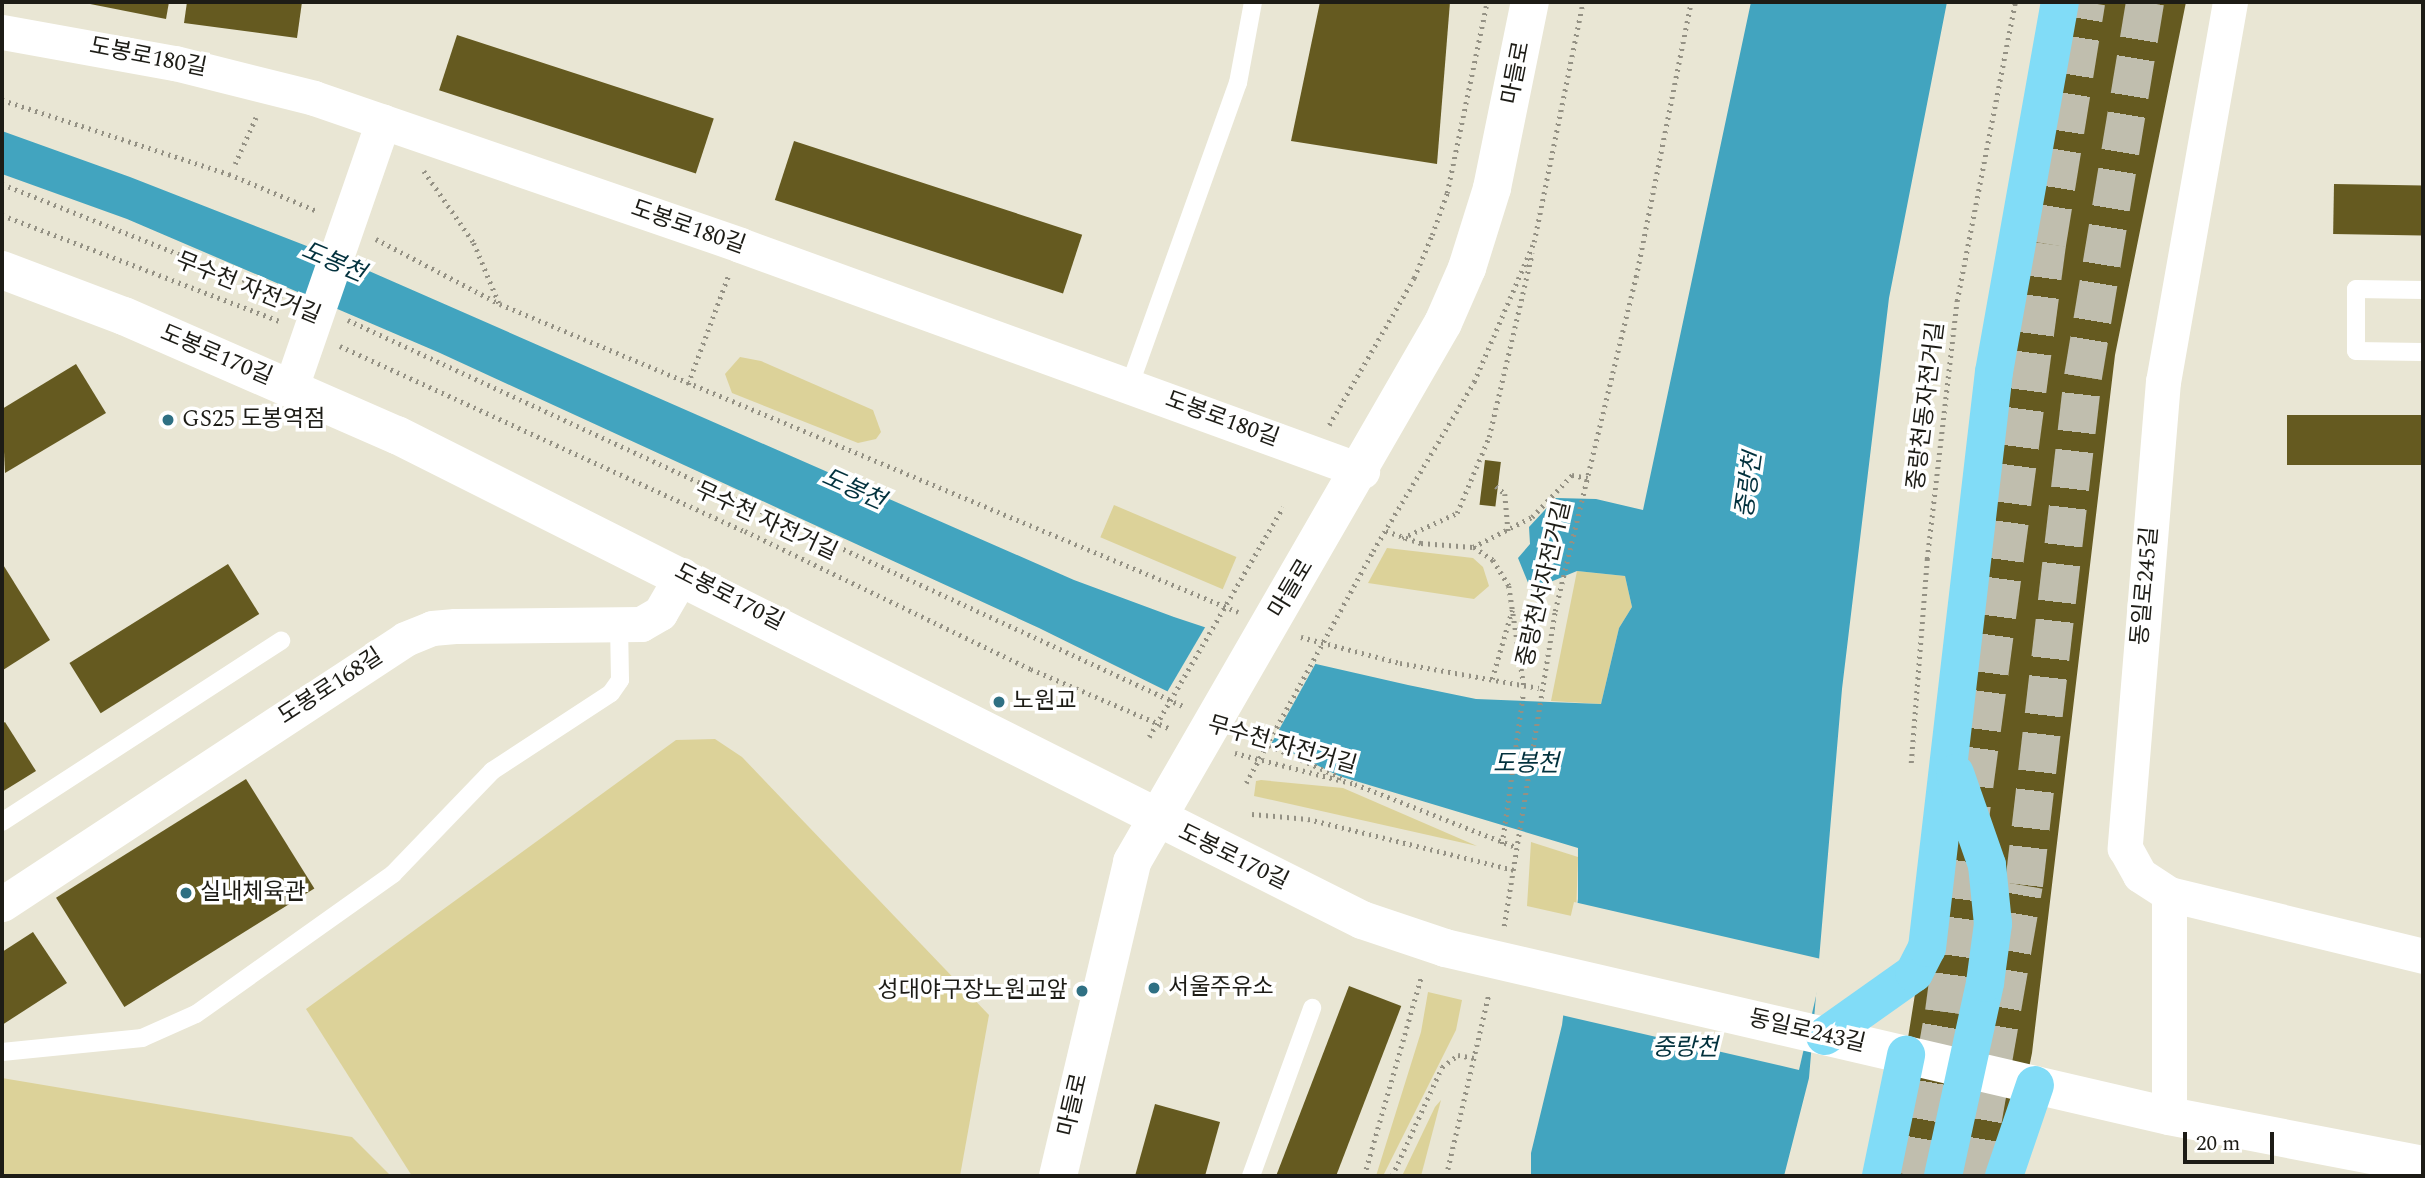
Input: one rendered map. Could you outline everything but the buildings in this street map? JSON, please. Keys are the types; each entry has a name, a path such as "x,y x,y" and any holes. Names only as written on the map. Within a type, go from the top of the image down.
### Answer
{"highway":[{"path":"1825,1037 1914,973 1927,948 1955,773 1994,372 2060,2"},
{"path":"1944,1176 1959,1067 1993,923 1987,865 1955,773"},
{"path":"1881,1176 1906,1055"},
{"path":"2004,1176 2035,1084"}],"main road":[{"name":"마들로","path":"1058,1176 1122,890 1156,820 1362,471 1443,323 1467,268 1492,188 1531,2"},
{"name":"도봉로170길","path":"2,270 291,387 682,575 1156,820 1362,920 1445,948"},
{"name":"동일로243길","path":"1445,948 2169,1116 2423,1165"}],"street":[{"name":"동일로245길","path":"2230,2 2163,381 2125,848 2140,875 2169,894 2423,956"},
{"name":"도봉로180길","path":"2,32 267,83 378,135 740,245 1362,471"},
{"path":"291,387 311,338 378,135"},
{"name":"도봉로168길","path":"2,904 405,639 432,628 456,626 641,624 655,618 682,575"},
{"path":"2169,894 2169,1116"}],"lane":[{"path":"1129,387 1238,83 1253,2"},
{"path":"2423,290 2357,289 2357,351 2423,352"},
{"path":"2,1052 142,1038 196,1014 393,874 492,771 611,693 620,680 619,625"},
{"path":"2,822 281,641"},
{"path":"1251,1176 1312,1008"}],"path":[{"path":"1325,432 1414,278 1432,235 1447,193 1487,2"},
{"name":"중랑천서자전거길","path":"1503,933 1518,848 1539,688 1636,277 1691,2"},
{"name":"중랑천동자전거길","path":"1910,778 1927,559 1960,278 2015,2"},
{"path":"2,100 229,174 329,216"},
{"path":"235,164 259,111"},
{"path":"419,165 474,243 500,304"},
{"path":"2,184 299,301"},
{"name":"무수천 자전거길","path":"2,215 311,338 745,531 1200,747 1356,784 1502,844 1518,848"},
{"path":"363,233 500,304 1242,614"},
{"path":"1402,538 1457,513 1489,437 1534,242"},
{"path":"688,384 740,245"},
{"path":"338,316 1197,713"},
{"path":"1386,531 1402,538 1473,547 1532,517 1572,475 1588,478"},
{"path":"1496,486 1505,494 1508,531"},
{"path":"1149,737 1283,507"},
{"path":"1473,547 1501,570 1513,607 1524,686"},
{"path":"1246,783 1373,551"},
{"path":"1492,679 1513,607"},
{"path":"1291,633 1354,653 1539,688"},
{"path":"1502,844 1523,695"},
{"path":"1233,729 1356,784"},
{"path":"1252,814 1308,819 1514,870"},
{"path":"1364,1176 1421,977"},
{"path":"1446,1176 1492,983"},
{"path":"1392,1176 1442,1067 1458,1055 1474,1058"}],"shaded area":[{"path":"740,357 761,361 873,410 881,432 876,439 858,443 732,393 725,374"},
{"path":"1114,505 1236,557 1223,589 1100,537"},
{"path":"1387,548 1473,558 1483,567 1489,586 1474,599 1368,583"},
{"path":"1577,571 1625,576 1632,607 1619,628 1601,704 1551,701"},
{"path":"715,739 742,757 989,1015 960,1176 412,1176 306,1009 676,740"},
{"path":"1256,781 1343,788 1477,846 1254,796"},
{"path":"1531,842 1578,857 1576,917 1527,906"},
{"path":"1428,992 1462,1000 1456,1030 1383,1176 1376,1176 1421,1032"},
{"path":"2,1078 352,1137 391,1176 2,1176"},
{"path":"1441,1100 1421,1176 1402,1176 1435,1107"}],"water":[{"name":"중랑천","path":"1751,2 1947,2 1889,298 1842,689 1809,1078 1784,1176 1531,1176 1531,1153 1562,1025 1578,899 1578,848 1339,776 1039,628 440,353 127,219 2,174 2,131 130,177 353,264 1074,580 1174,617 1316,664 1476,699 1601,704 1619,628 1632,607 1625,576 1577,571 1531,590 1518,558 1530,544 1529,527 1556,498 1596,499 1643,510"}],"pier":[{"path":"1207,624 1317,661 1270,746 1166,694"},
{"path":"1574,902 1824,960 1799,1070 1549,1012"}],"tunnel":[{"path":"1915,1176 1944,1012 2047,244 2086,2"},
{"path":"1973,1176 2024,885 2083,377 2145,2"}],"place":[{"name":"GS25 도봉역점","path":"168,420"},
{"name":"노원교","path":"999,702"},
{"name":"실내체육관","path":"186,893"},
{"name":"서울주유소","path":"1154,988"},
{"name":"성대야구장노원교앞","path":"1082,991"}],"water label":[{"name":"도봉천","path":"333,263"},
{"name":"도봉천","path":"853,490"},
{"name":"도봉천","path":"1526,765"}]}
